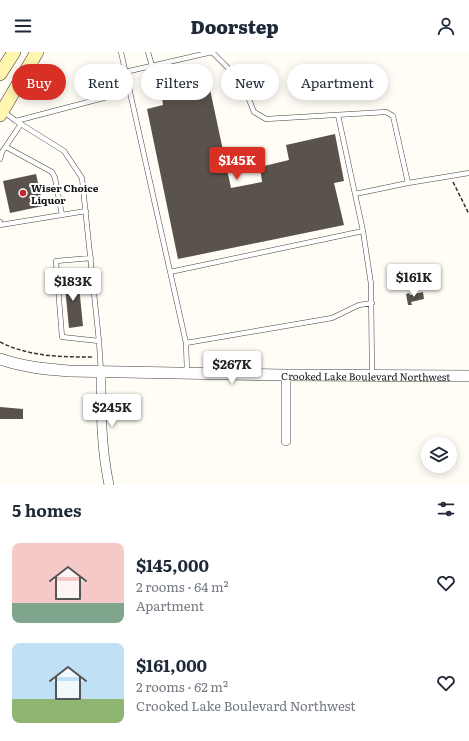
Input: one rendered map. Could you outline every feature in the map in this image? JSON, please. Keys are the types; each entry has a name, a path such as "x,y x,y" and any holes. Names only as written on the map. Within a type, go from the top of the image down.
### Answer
{"main road":[{"path":"0,74 14,52"},
{"path":"1,113 38,52"}],"street":[{"name":"Crooked Lake Boulevard Northwest","path":"0,359 17,365 40,369 101,372 469,376"},
{"path":"101,372 101,437 109,485"},
{"path":"286,375 286,441"}],"lane":[{"path":"121,52 123,64"},
{"path":"148,52 151,64"},
{"path":"161,64 212,52 242,82 254,112 266,119 386,112 393,116 408,182"},
{"path":"16,121 96,100"},
{"path":"132,100 186,343 187,373"},
{"path":"1,113 64,151 82,178 101,358 101,372"},
{"path":"338,115 363,231 371,284 372,376"},
{"path":"0,159 6,146 21,124"},
{"path":"6,146 52,172 55,178 62,215"},
{"path":"355,194 408,182 469,173"},
{"path":"0,222 0,225 86,212"},
{"path":"170,272 363,231"},
{"path":"90,258 56,261 62,337 99,341"},
{"path":"186,343 332,318 360,305 372,303"}],"path":[{"path":"450,175 469,214"},
{"path":"0,342 24,352 38,355 54,357 101,358"}],"building":[{"path":"162,100 212,100 231,188 262,182 260,167 289,160 286,145 335,134 344,181 334,183 344,225 178,259 147,109 163,105"},
{"name":"Wiser Choice Liquor","path":"36,174 43,206 10,213 3,181"},
{"path":"78,276 83,326 69,328 64,277"},
{"path":"423,292 424,299 411,302 412,305 408,305 406,294 409,293 410,295"},
{"path":"0,407 23,409 23,419 0,419"}],"place":[{"name":"Wiser Choice Liquor","path":"23,193"}]}
